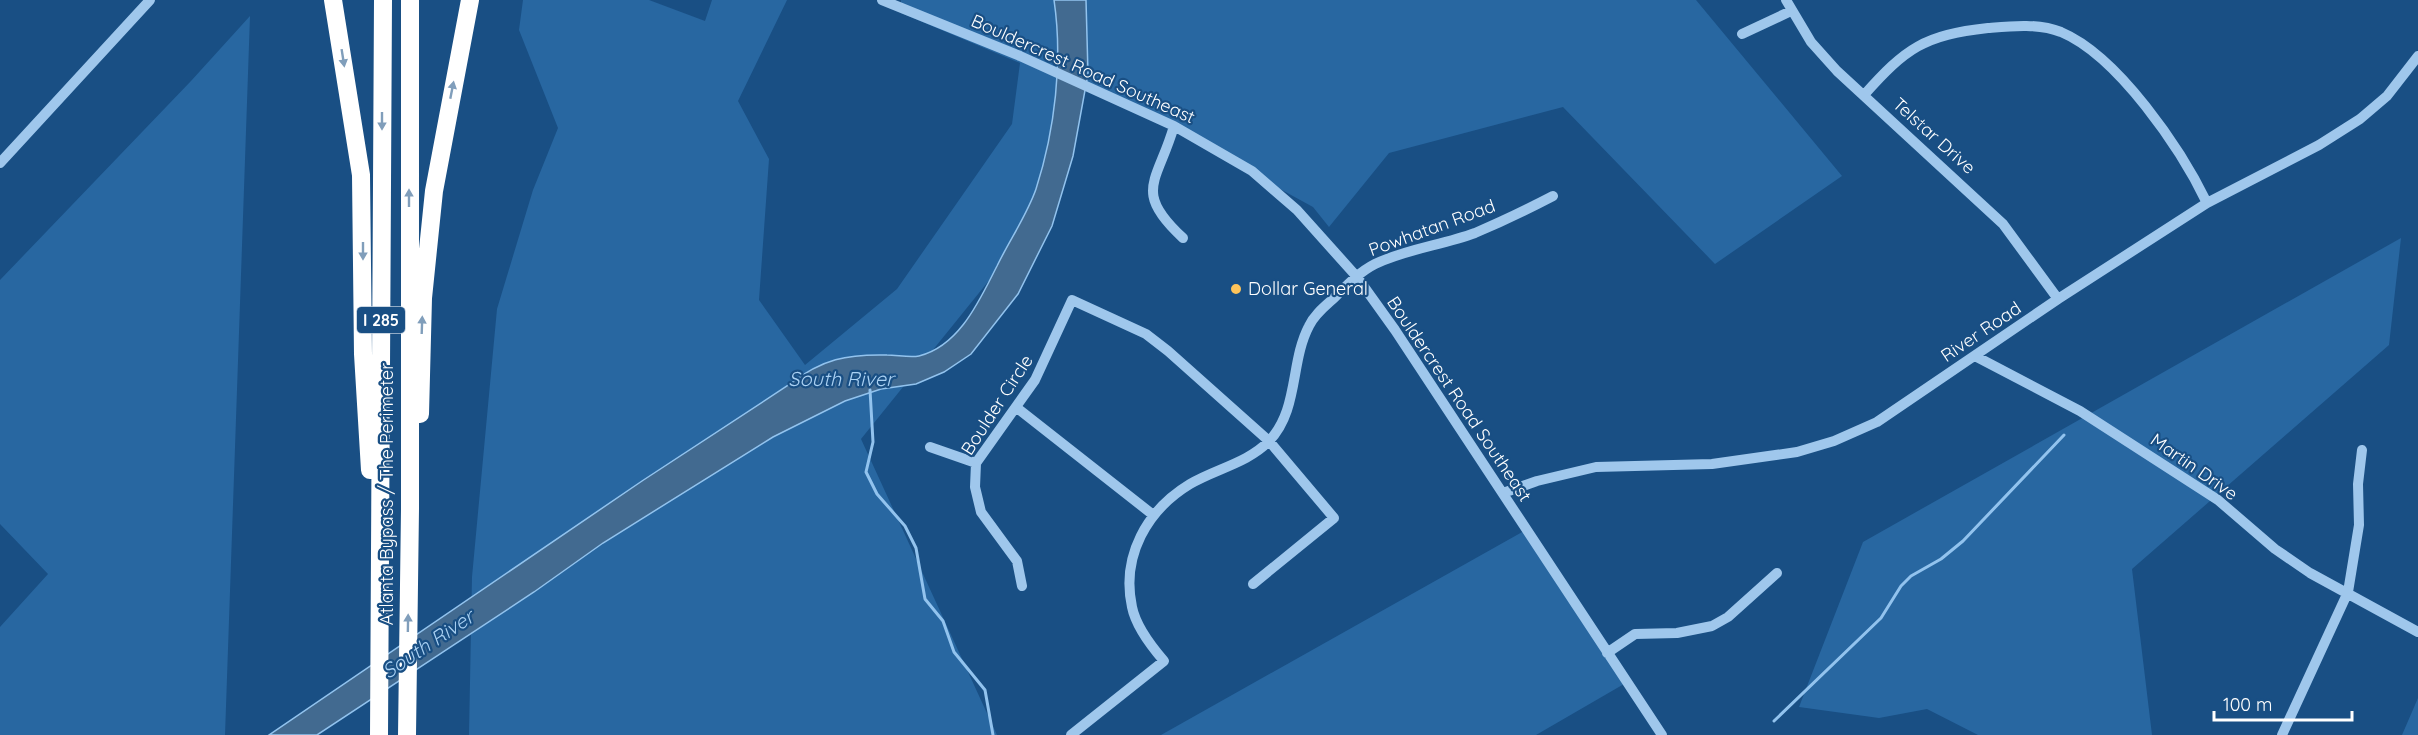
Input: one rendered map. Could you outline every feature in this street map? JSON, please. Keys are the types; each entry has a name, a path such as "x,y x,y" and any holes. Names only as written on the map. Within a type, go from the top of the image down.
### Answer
{"highway":[{"path":"333,0 361,175 363,354 380,639"},
{"name":"Atlanta Bypass / The Perimeter","path":"379,728 383,0"},
{"name":"Atlanta Bypass / The Perimeter","path":"407,735 410,508 410,0"},
{"path":"410,508 420,441 423,298 434,191 470,0"}],"street":[{"path":"0,163 150,0"},
{"name":"Bouldercrest Road Southeast","path":"882,0 895,3 1020,56 1174,126 1252,171 1297,210 1357,277 1662,735"},
{"name":"Telstar Drive","path":"1785,0 1811,42 1864,95 2003,224 2058,299"},
{"path":"1742,34 1791,11"},
{"path":"1864,95 1890,67 1911,49 1934,38 2009,26 2038,27 2059,31 2079,41 2103,60 2140,102 2175,144 2207,203"},
{"name":"River Road","path":"1503,493 1537,481 1596,467 1712,464 1797,452 1834,441 1877,422 2058,299 2207,203 2319,145 2360,119 2386,96 2417,62"},
{"path":"1174,126 1154,182 1153,204 1164,220 1183,238"},
{"name":"Powhatan Road","path":"1269,441 1281,425 1291,400 1299,352 1309,326 1317,314 1357,277 1375,264 1475,233 1553,196"},
{"name":"Boulder Circle","path":"1022,586 1017,561 981,512 975,487 976,463 1017,408 1047,357 1072,300 1146,334 1269,441"},
{"name":"Martin Drive","path":"1975,356 2080,411 2218,500 2275,549 2301,567 2418,633"},
{"path":"1017,408 1152,514"},
{"path":"1071,735 1164,662 1138,625 1132,609 1129,588 1135,548 1152,514 1166,500 1192,483 1253,454 1269,441 1334,518 1253,584"},
{"path":"930,447 976,463"},
{"path":"2282,735 2348,592 2359,525 2358,484 2362,450"},
{"path":"1607,653 1635,634 1677,633 1712,626 1728,617 1777,573"}],"shaded area":[{"path":"523,0 649,0 705,21 712,0 787,0 738,101 769,159 759,300 805,365 897,289 1012,124 1020,63 901,13 901,0 1696,0 1842,176 1715,264 1563,107 1389,153 1329,227 1313,207 1086,83 1054,200 861,439 997,735 469,735 472,577 497,309 533,190 558,128 519,30"},
{"path":"250,16 225,735 0,735 0,627 48,574 0,524 0,280 191,81"},
{"path":"2401,238 2389,345 2132,569 2152,735 1978,735 1927,709 1879,718 1799,707 1863,542"},
{"path":"1524,531 1624,684 1536,735 1161,735"},
{"path":"2418,698 2418,735 2402,735"}],"water":[{"name":"South River","path":"1054,0 1086,0 1088,74 1073,156 1052,226 1018,294 971,354 944,372 916,384 881,389 845,401 773,437 603,543 534,592 317,735 269,735 642,481 813,369 847,357 919,356 933,351 957,332 976,306 1023,218 1043,166 1056,95 1058,47"}],"waterway":[{"path":"870,390 873,442 866,472 877,494 905,526 916,548 925,599 943,621 954,652 985,690 993,735"},
{"path":"1774,721 1881,618 1901,586 1911,576 1941,559 1963,541 2064,435"}],"place":[{"name":"Dollar General","path":"1236,289"}]}
